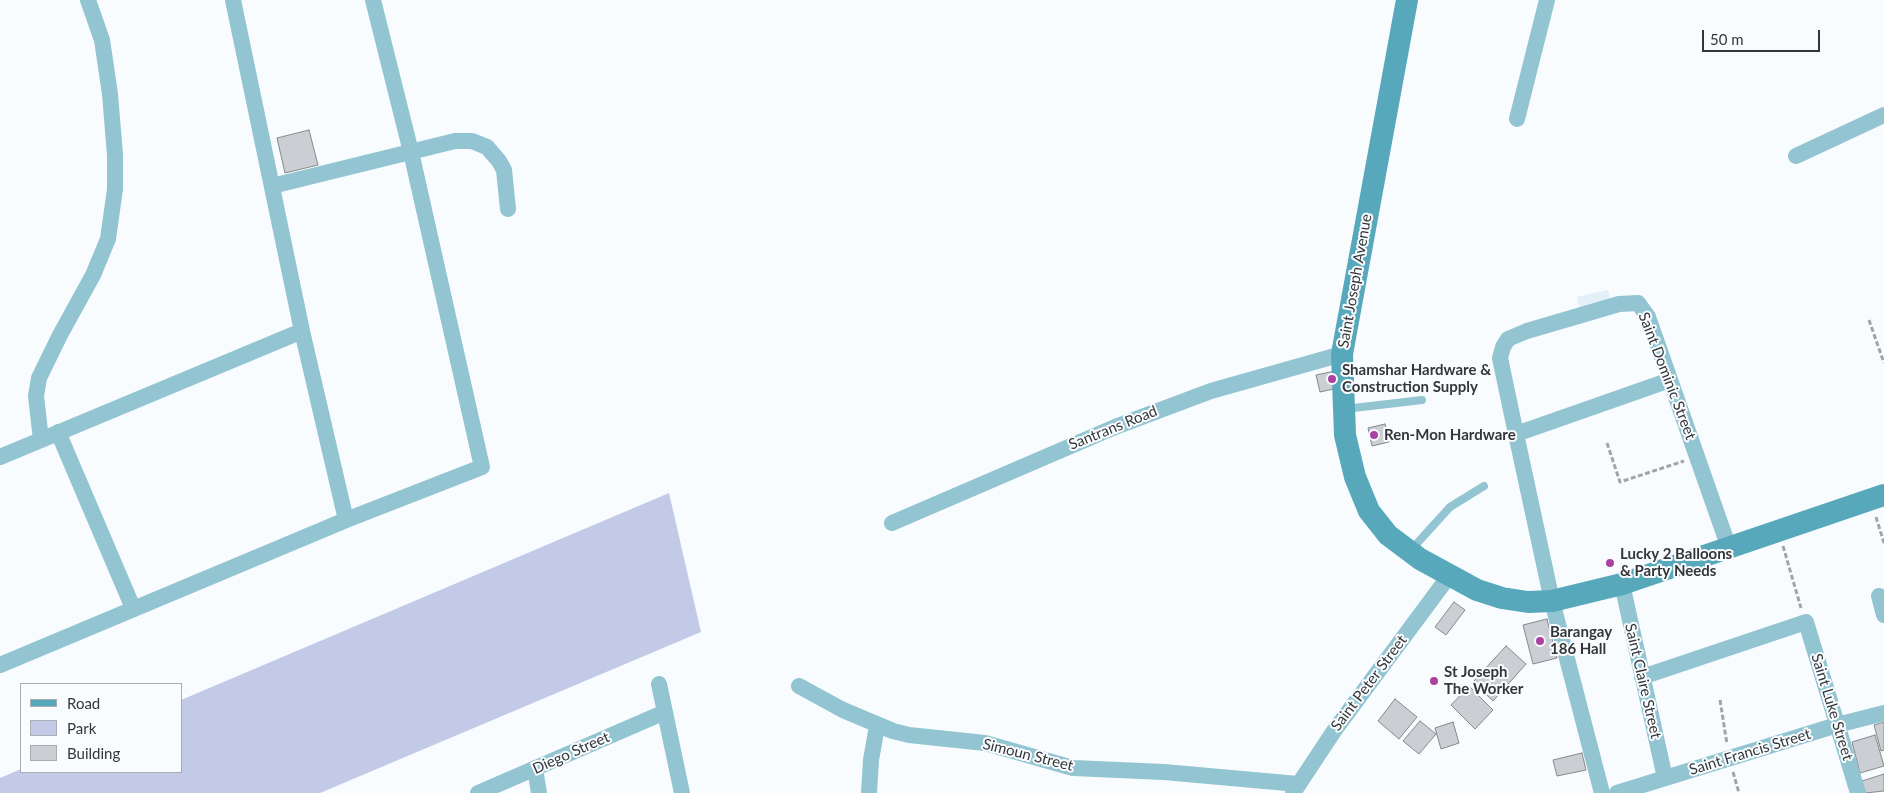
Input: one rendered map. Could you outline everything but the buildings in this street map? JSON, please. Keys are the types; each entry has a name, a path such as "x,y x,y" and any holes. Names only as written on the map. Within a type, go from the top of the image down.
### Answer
{"main road":[{"name":"Saint Joseph Avenue","path":"1407,0 1342,354 1345,435 1353,468 1369,512 1388,535 1449,576 1477,590 1502,598 1528,602 1552,601 1622,584 1877,497"}],"street":[{"path":"41,440 36,396 39,378 93,275 108,239 115,189 115,155 110,94 102,40 88,0"},
{"path":"233,0 302,331 346,520"},
{"path":"0,665 132,608 346,520 482,467 411,152 373,0"},
{"path":"1517,119 1547,0"},
{"path":"1796,156 1884,115"},
{"path":"272,186 455,141 472,141 486,147 495,154 504,170 508,209"},
{"name":"Saint Dominic Street","path":"1602,793 1552,601 1500,358 1502,347 1508,339 1516,334 1619,304 1638,304 1648,317 1729,548"},
{"path":"0,457 302,331"},
{"name":"Santrans Road","path":"892,523 1115,426 1211,391 1342,354"},
{"path":"1516,434 1670,380"},
{"path":"58,432 132,608"},
{"name":"Saint Peter Street","path":"1295,789 1334,730 1449,576"},
{"name":"Saint Claire Street","path":"1622,584 1665,778"},
{"path":"1879,596 1884,615"},
{"path":"1642,677 1806,622"},
{"name":"Saint Luke Street","path":"1806,622 1858,793"},
{"path":"659,684 682,793"},
{"name":"Simoun Street","path":"799,686 877,726 909,735 985,743 1073,768 1164,772 1295,789"},
{"name":"Diego Street","path":"478,793 664,712"},
{"name":"Saint Francis Street","path":"1617,793 1837,725 1884,713"},
{"path":"869,793 871,760 877,726"},
{"path":"534,769 539,793"}],"lane":[{"path":"1343,409 1422,400"},
{"path":"1410,551 1450,507 1484,486"}],"path":[{"path":"1869,320 1884,363"},
{"path":"1607,443 1620,482 1696,456"},
{"path":"1877,497 1884,543"},
{"path":"1779,531 1806,622"},
{"path":"1720,700 1729,758 1740,793"}],"shaded area":[{"path":"1608,290 1611,305 1580,314 1577,297"}],"green space":[{"path":"669,493 701,632 320,793 0,793 0,778 20,769 20,773 182,773 182,700"}],"place":[{"name":"Shamshar Hardware & Construction Supply","path":"1332,379"},
{"name":"Ren-Mon Hardware","path":"1374,435"},
{"name":"Lucky 2 Balloons & Party Needs","path":"1610,563"},
{"name":"Barangay 186 Hall","path":"1540,641"},
{"name":"St Joseph The Worker","path":"1434,681"}]}
